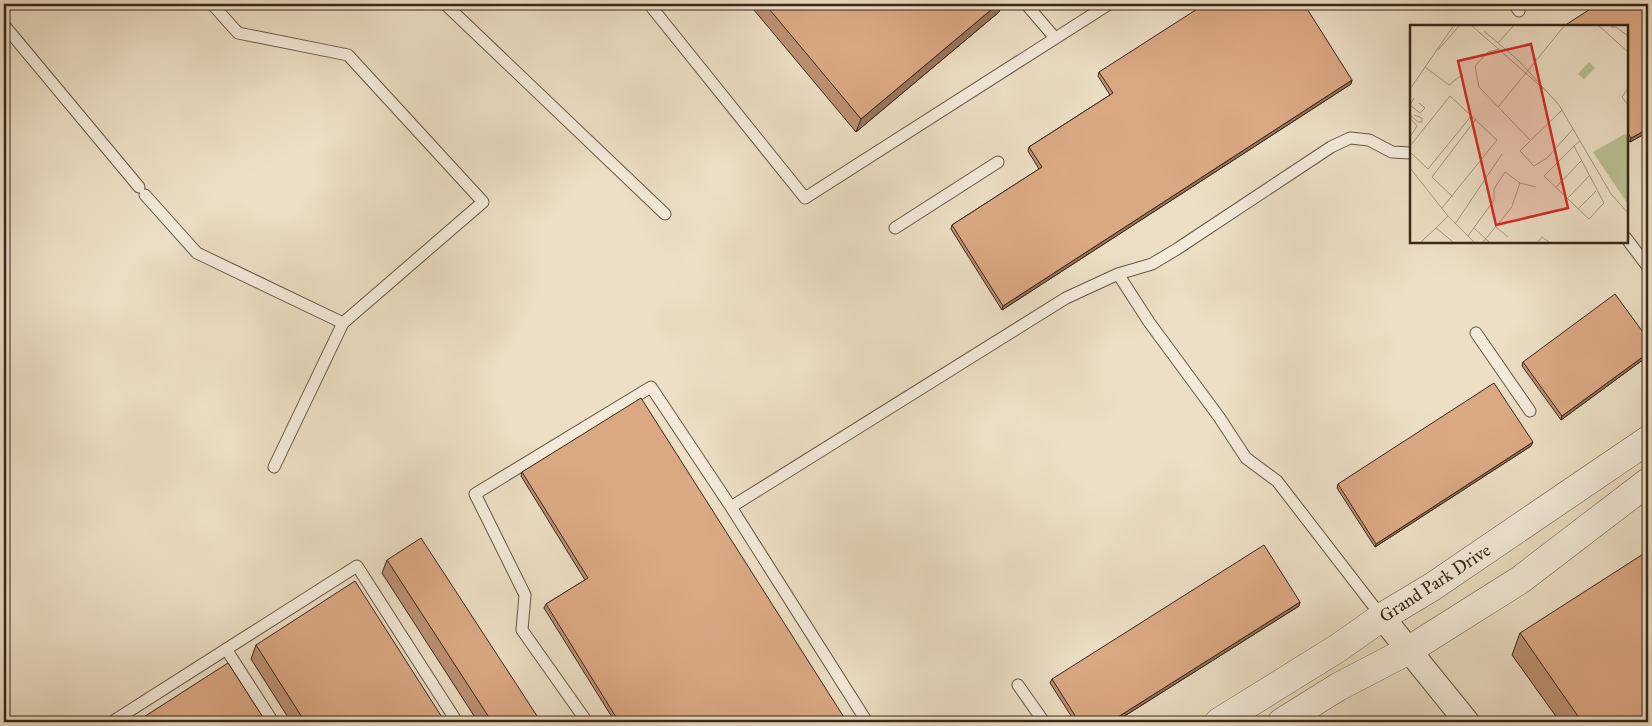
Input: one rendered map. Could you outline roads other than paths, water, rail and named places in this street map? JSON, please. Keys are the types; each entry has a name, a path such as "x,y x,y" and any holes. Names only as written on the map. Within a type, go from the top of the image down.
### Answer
{"street":[{"name":"Grand Park Drive","path":"1219,722 1432,587 1648,440"},
{"path":"1282,722 1338,687 1409,650 1520,580 1648,482"},
{"path":"1382,617 1467,722"}],"lane":[{"path":"212,4 238,33 348,56 483,202 343,323 274,467"},
{"path":"445,4 665,214"},
{"path":"650,4 805,198 1104,5"},
{"path":"1026,4 1055,38"},
{"path":"4,25 142,191 197,253 343,323"},
{"path":"731,507 1066,298 1118,274 1152,264 1331,147 1350,138 1369,140 1392,152 1410,153"},
{"path":"894,228 998,162"},
{"path":"1627,239 1648,267"},
{"path":"1118,274 1246,458 1277,481 1382,617"},
{"path":"1476,333 1530,411"},
{"path":"587,722 522,630 524,595 475,494 650,387 731,507 867,722"},
{"path":"112,722 357,566 457,722"},
{"path":"226,649 273,722"},
{"path":"1018,685 1044,722"}]}
